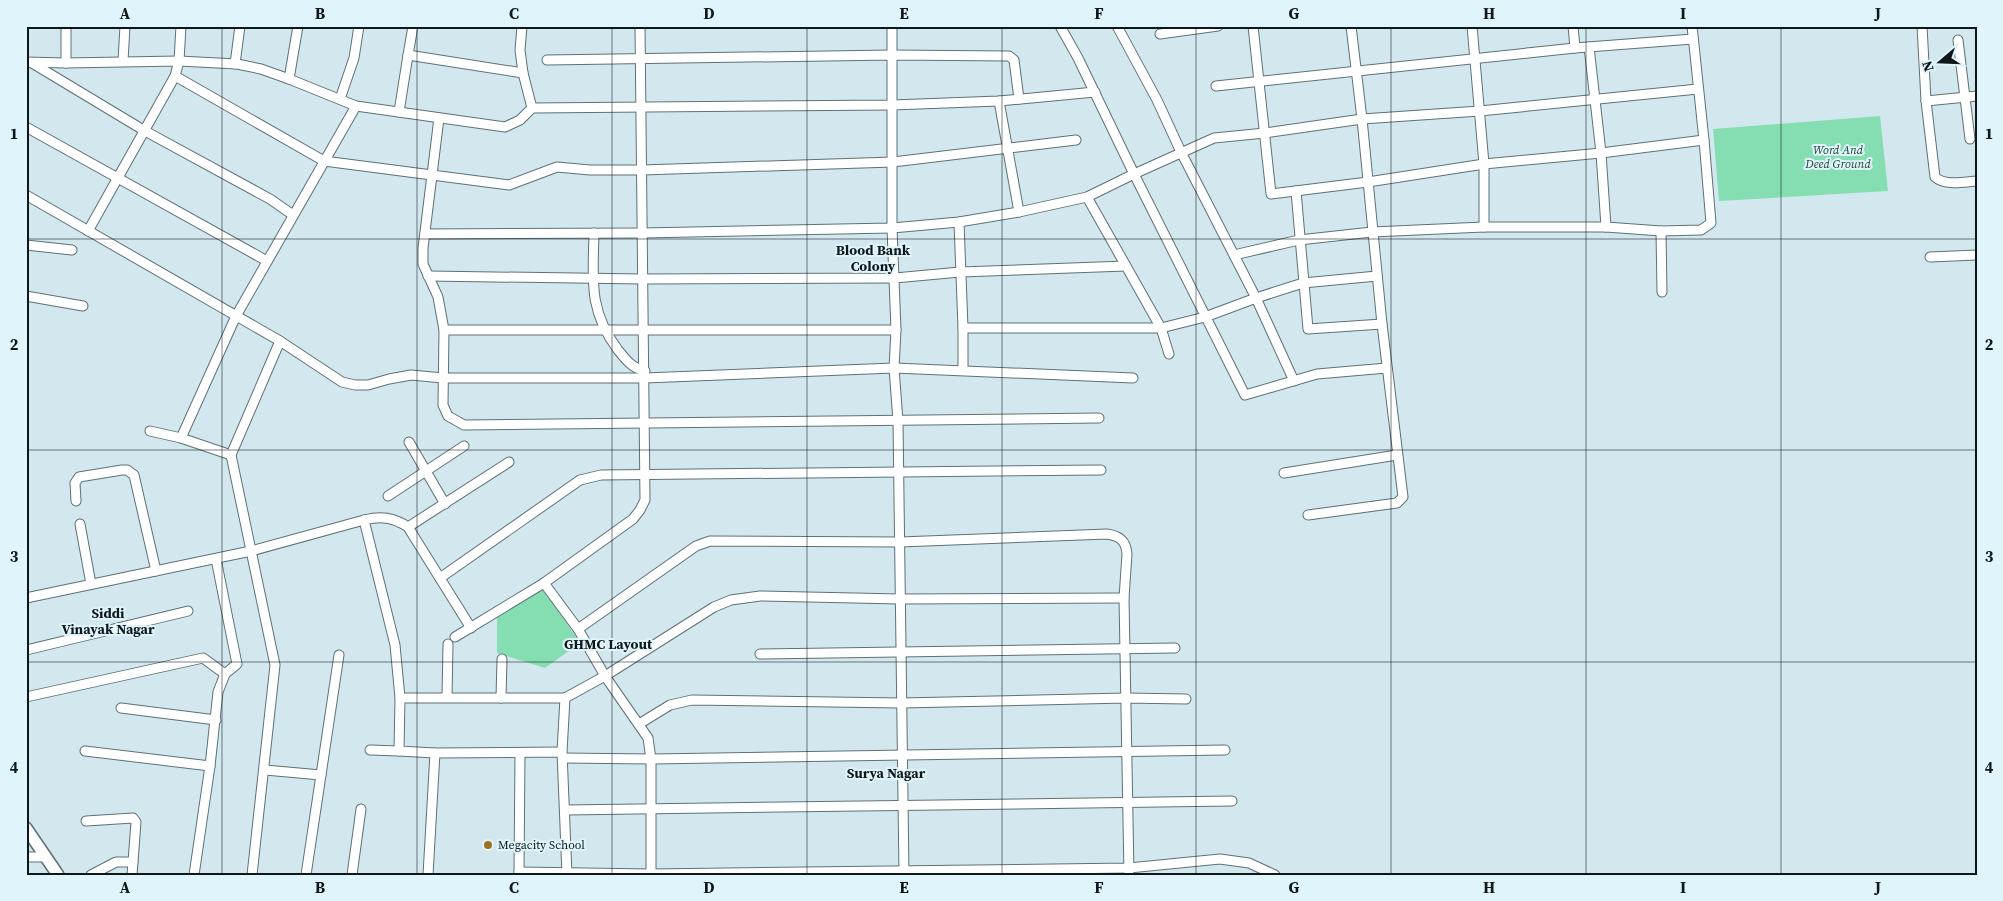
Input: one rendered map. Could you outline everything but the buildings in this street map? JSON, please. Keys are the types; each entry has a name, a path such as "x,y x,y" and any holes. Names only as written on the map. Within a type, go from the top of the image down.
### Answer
{"street":[{"path":"66,26 66,63"},
{"path":"123,62 125,26"},
{"path":"88,231 175,76 179,62 182,26"},
{"path":"235,64 240,26"},
{"path":"289,79 298,26"},
{"path":"340,99 354,58 359,26"},
{"path":"399,112 413,26"},
{"path":"522,26 520,50 523,73 532,108"},
{"path":"455,637 544,582 633,519 645,500 640,26"},
{"path":"892,26 892,228 896,330 894,368 899,472 904,873"},
{"path":"1060,26 1246,394 1317,374 1387,368"},
{"path":"1117,26 1157,100 1181,152 1256,298 1294,380"},
{"path":"1160,34 1218,26"},
{"path":"1254,26 1271,194 1368,182 1484,164 1601,153 1704,140"},
{"path":"1308,515 1401,501 1403,497 1382,324 1351,26"},
{"path":"1472,26 1484,164 1484,227"},
{"path":"1573,26 1575,48"},
{"path":"1234,255 1299,240 1372,232 1484,227 1606,227 1661,231 1701,230 1711,223 1692,26"},
{"path":"1922,26 1926,101 1935,177 1946,183 1977,181"},
{"path":"1216,86 1575,48 1693,39"},
{"path":"1958,40 1970,139"},
{"path":"1588,48 1601,153 1606,227"},
{"path":"408,55 523,73"},
{"path":"547,60 892,55 1012,57 1020,99"},
{"path":"29,62 235,64 261,69 356,106 505,127 520,120 532,108 892,105 999,101 1095,92"},
{"path":"29,62 145,131 270,199 293,215"},
{"path":"175,76 324,161 509,185 557,167 590,170 642,170 893,162 1076,140"},
{"path":"425,234 643,234 892,228 960,222 1088,197 1214,138 1265,134 1362,119 1480,111 1698,89"},
{"path":"1926,101 1977,96"},
{"path":"999,101 1019,212"},
{"path":"181,438 236,316 356,106"},
{"path":"439,118 423,264 438,297 444,330 443,405 448,416 464,425 1099,418"},
{"path":"26,127 267,261"},
{"path":"1296,191 1308,330 1382,324"},
{"path":"26,194 280,341 342,382 355,386 368,385 402,376 443,378 894,368 1133,378"},
{"path":"1088,197 1161,328 1169,354"},
{"path":"960,222 963,370"},
{"path":"1661,231 1662,292"},
{"path":"594,233 593,296 599,318 605,331 624,358 634,368 644,374"},
{"path":"26,245 72,250"},
{"path":"1930,257 1977,255"},
{"path":"428,276 593,279 895,278 960,272 1126,266"},
{"path":"963,328 1161,328 1206,318 1256,298 1303,283 1377,276"},
{"path":"26,296 83,306"},
{"path":"444,330 896,330"},
{"path":"252,875 275,665 231,455 280,341"},
{"path":"150,431 181,438 231,455"},
{"path":"409,442 445,504"},
{"path":"388,496 464,446"},
{"path":"1284,473 1397,455"},
{"path":"408,527 509,462"},
{"path":"76,501 74,483 79,477 122,470 127,470 134,475 156,571"},
{"path":"440,578 580,480 601,475 1101,470"},
{"path":"26,598 216,559 385,516 400,521 408,527 471,628"},
{"path":"364,520 395,645 400,698 400,750"},
{"path":"80,524 91,584"},
{"path":"578,629 696,546 710,541 900,542 1107,534 1123,539 1126,547 1124,598 1129,871"},
{"path":"194,875 210,766 218,692 225,674 237,664 216,559"},
{"path":"544,582 578,629 606,676 648,738 651,759 651,874"},
{"path":"400,698 565,698 606,676 714,607 731,600 760,596 900,599 1124,598"},
{"path":"26,650 188,611"},
{"path":"447,697 448,644"},
{"path":"760,654 1175,648"},
{"path":"306,875 339,655"},
{"path":"26,697 203,658 225,674"},
{"path":"500,698 502,659"},
{"path":"565,698 562,755 567,874"},
{"path":"639,724 670,704 681,701 901,703 1126,698 1186,699"},
{"path":"121,708 216,720"},
{"path":"370,750 435,753 520,753 651,759 1225,750"},
{"path":"84,751 210,766"},
{"path":"428,875 435,753"},
{"path":"520,753 519,873 1129,871 1220,859 1249,863 1275,875"},
{"path":"264,770 321,775"},
{"path":"564,810 1232,801"},
{"path":"352,875 361,809"},
{"path":"86,821 133,818 136,822 132,875"},
{"path":"26,828 58,875"},
{"path":"26,857 46,857"},
{"path":"91,875 116,862 133,862"}],"green space":[{"name":"Word And Deed Ground","path":"1880,116 1888,191 1719,201 1713,129"},
{"path":"543,588 580,643 545,668 497,653 497,612"}],"place":[{"name":"Megacity School","path":"488,845"}],"district":[{"name":"Blood Bank Colony","path":"873,258"},
{"name":"Siddi Vinayak Nagar","path":"108,622"},
{"name":"GHMC Layout","path":"608,644"},
{"name":"Surya Nagar","path":"886,773"}]}
